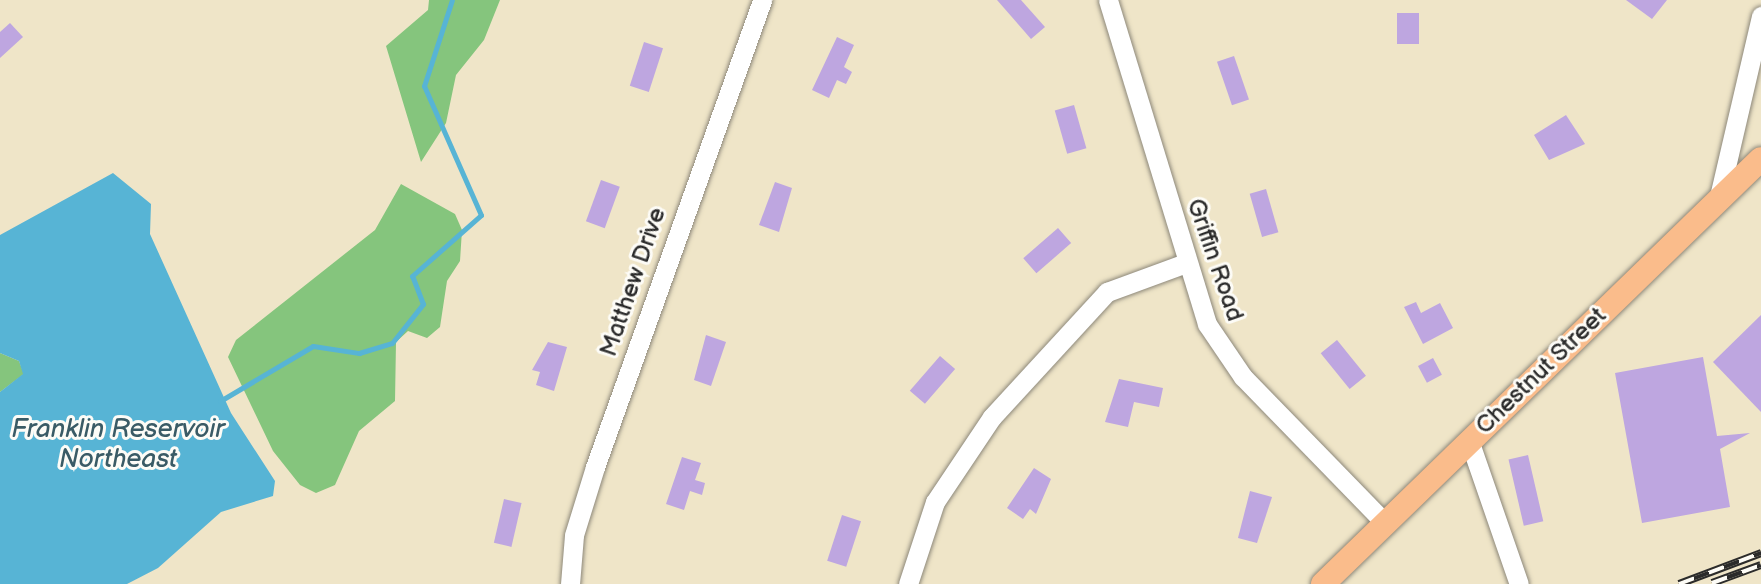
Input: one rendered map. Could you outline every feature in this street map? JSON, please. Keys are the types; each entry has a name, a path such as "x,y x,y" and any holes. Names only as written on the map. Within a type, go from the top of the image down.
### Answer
{"main road":[{"name":"Chestnut Street","path":"1322,584 1383,521 1761,159"}],"street":[{"name":"Matthew Drive","path":"570,584 574,536 596,467 762,0"},
{"name":"Griffin Road","path":"1108,0 1207,324 1230,361 1383,521"},
{"path":"1718,201 1761,16"},
{"path":"908,584 935,502 992,417 1107,292 1186,262"},
{"path":"1469,440 1519,584"}],"green space":[{"path":"429,0 500,0 484,40 456,75 446,123 421,162 386,46 428,10"},
{"path":"401,184 455,214 462,230 460,261 447,281 440,327 427,338 408,331 396,342 395,401 359,431 335,485 316,493 300,485 273,451 228,357 236,340 375,230"},
{"path":"0,353 19,361 24,374 0,392"}],"water":[{"name":"Franklin Reservoir Northeast","path":"113,173 151,204 150,234 231,413 275,481 273,496 221,512 158,568 127,584 0,584 0,392 23,374 19,361 0,353 0,235"}],"building":[{"path":"997,0 1021,0 1045,27 1031,39"},
{"path":"1626,0 1667,0 1652,19"},
{"path":"1397,13 1419,13 1419,44 1397,44"},
{"path":"10,23 23,37 0,58 0,32"},
{"path":"837,37 854,45 844,67 852,72 846,84 837,80 829,98 812,90"},
{"path":"644,42 663,48 649,92 630,86"},
{"path":"1234,56 1249,99 1232,105 1217,62"},
{"path":"1074,105 1086,148 1067,154 1055,111"},
{"path":"1566,115 1585,144 1549,160 1534,135"},
{"path":"601,180 620,187 605,228 586,221"},
{"path":"775,182 792,188 779,232 759,225"},
{"path":"1266,189 1278,232 1262,237 1250,194"},
{"path":"1058,228 1071,243 1036,273 1023,258"},
{"path":"1416,302 1421,313 1440,303 1453,328 1423,344 1404,307"},
{"path":"1761,315 1761,412 1713,362"},
{"path":"706,335 726,342 711,386 694,380"},
{"path":"1337,340 1366,376 1350,389 1321,353"},
{"path":"548,342 567,347 554,391 536,385 540,372 532,370"},
{"path":"940,356 955,369 925,404 910,391"},
{"path":"1703,357 1717,436 1750,433 1720,449 1730,507 1642,523 1615,373"},
{"path":"1433,358 1442,375 1427,383 1418,366"},
{"path":"1119,379 1163,388 1159,407 1134,402 1128,427 1105,422"},
{"path":"1528,455 1543,521 1524,526 1509,459"},
{"path":"682,457 701,463 695,480 705,483 702,495 690,491 684,510 666,504"},
{"path":"1034,468 1051,479 1036,514 1030,509 1023,519 1007,508"},
{"path":"1250,491 1272,497 1257,543 1238,538"},
{"path":"504,499 522,503 511,547 494,543"},
{"path":"842,515 861,521 846,567 827,561"}],"waterway":[{"path":"220,401 313,346 359,353 392,343 423,304 412,276 481,215 424,86 452,0"}],"railway":[{"path":"1679,584 1761,553"},
{"path":"1712,583 1761,565"}]}
